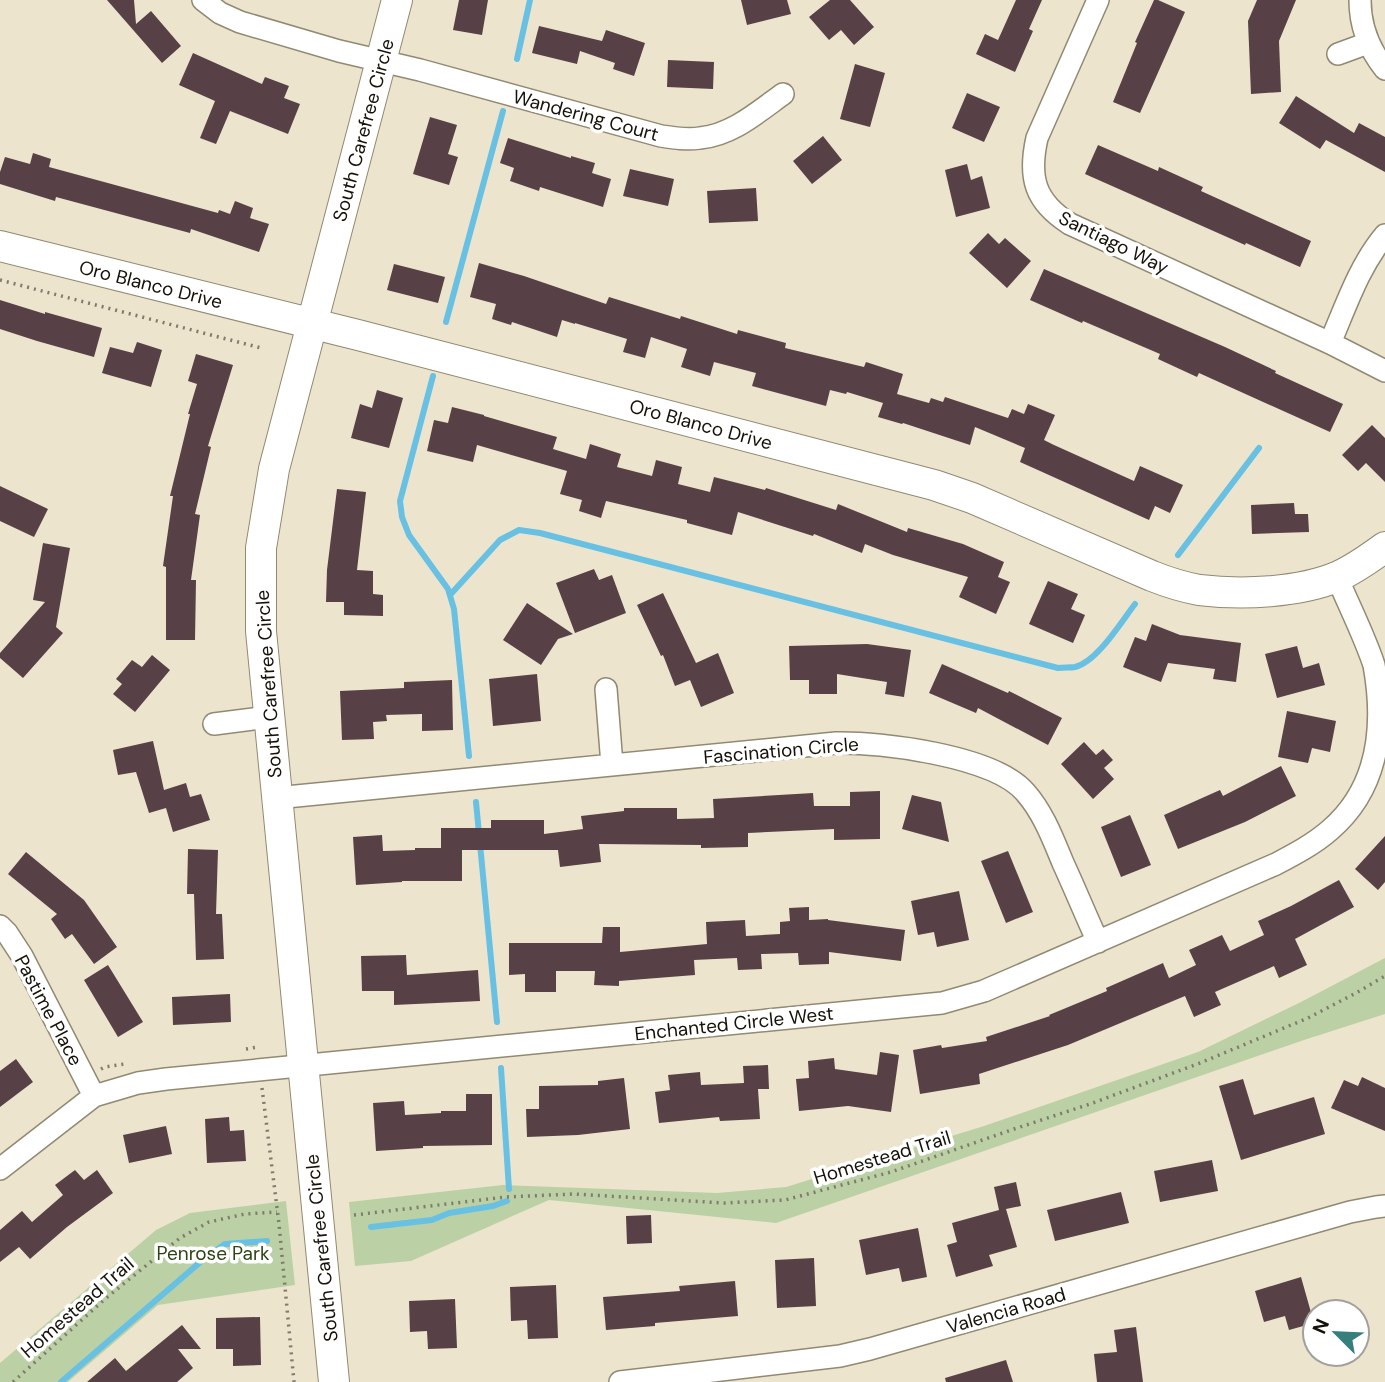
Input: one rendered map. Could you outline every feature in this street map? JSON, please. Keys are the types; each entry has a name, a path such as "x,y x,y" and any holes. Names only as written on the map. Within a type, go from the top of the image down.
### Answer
{"street":[{"name":"Wandering Court","path":"203,0 220,13 240,22 339,51 661,136 702,138 724,132 752,117 783,94"},
{"name":"South Carefree Circle","path":"334,1382 261,631 261,548 274,469 397,0"},
{"name":"Santiago Way","path":"1098,0 1037,138 1033,157 1034,173 1044,204 1070,224 1330,343 1385,371"},
{"path":"1360,0 1362,25 1368,43 1385,69"},
{"path":"1338,54 1368,43"},
{"path":"1330,343 1362,268 1385,235"},
{"name":"Oro Blanco Drive","path":"0,246 934,485 972,498 1170,583 1197,589 1280,590 1309,585 1337,577 1385,547"},
{"name":"Enchanted Circle West","path":"0,1169 94,1097 138,1083 942,1003 984,991 1276,864 1307,848 1331,830 1348,811 1366,788 1376,765 1381,742 1384,718 1375,666 1337,577"},
{"path":"606,689 612,765"},
{"path":"214,724 269,717"},
{"name":"Fascination Circle","path":"276,798 836,743 912,749 979,764 1004,775 1024,790 1038,809 1050,833 1098,942"},
{"name":"Pastime Place","path":"0,926 22,956 94,1097"},
{"name":"Valencia Road","path":"620,1382 840,1356 1350,1212 1385,1206"}],"path":[{"path":"0,280 261,348"},
{"name":"Homestead Trail","path":"355,1214 506,1197 574,1194 724,1203 785,1200 891,1172 1200,1063 1308,1018 1385,976"},
{"path":"262,1087 294,1382"},
{"name":"Homestead Trail","path":"13,1382 105,1299 180,1238 209,1222 245,1214 277,1212"}],"green space":[{"path":"1385,958 1385,1014 776,1223 549,1200 411,1261 355,1266 349,1202 503,1185 717,1193 786,1187 984,1126 1198,1052"},
{"name":"Penrose Park","path":"286,1201 295,1285 158,1305 68,1382 0,1382 0,1363 156,1230 190,1213"}],"building":[{"path":"107,0 134,0 136,24 151,11 181,46 162,63"},
{"path":"459,0 488,0 482,35 453,30"},
{"path":"741,0 787,0 791,14 747,25"},
{"path":"830,0 850,0 874,27 854,45 841,30 829,40 809,17"},
{"path":"1016,0 1042,0 1029,29 1033,31 1015,72 976,54 985,34 998,40"},
{"path":"1154,0 1185,12 1140,113 1113,102"},
{"path":"1257,0 1296,0 1279,41 1281,92 1251,94 1248,21"},
{"path":"539,26 602,41 606,30 645,43 634,76 613,69 615,63 580,51 577,64 532,53"},
{"path":"193,53 262,84 265,77 289,86 284,98 300,104 288,134 230,111 216,144 200,138 215,101 179,85"},
{"path":"668,60 714,62 713,89 667,87"},
{"path":"855,64 885,73 870,127 840,119"},
{"path":"967,93 1000,107 984,142 952,128"},
{"path":"1296,96 1354,133 1359,123 1385,137 1385,172 1326,140 1320,149 1279,123"},
{"path":"430,117 457,125 448,154 458,157 449,185 413,174"},
{"path":"823,136 842,160 812,184 793,161"},
{"path":"508,138 595,163 592,173 611,179 603,207 540,187 539,191 510,181 514,168 500,163"},
{"path":"1098,145 1158,171 1159,167 1203,187 1201,191 1311,241 1300,267 1085,174"},
{"path":"33,153 51,159 49,167 218,213 219,210 230,214 235,201 253,208 250,218 269,224 259,252 191,229 190,233 56,197 55,201 0,184 0,172 5,157 30,164"},
{"path":"967,164 971,180 982,176 990,208 956,217 945,170"},
{"path":"630,169 674,179 668,206 623,196"},
{"path":"756,188 758,221 709,223 707,191"},
{"path":"988,233 999,244 1005,238 1031,261 1007,288 969,253"},
{"path":"479,263 606,304 609,297 737,334 738,330 786,343 785,348 864,367 866,362 903,374 897,394 929,403 931,398 943,402 945,397 1008,418 1012,409 1024,414 1028,404 1055,415 1044,440 1134,481 1140,466 1183,485 1170,513 1155,506 1149,520 1020,462 1025,448 975,427 970,445 878,417 883,403 847,392 846,394 830,390 826,406 752,386 756,373 714,362 710,376 681,367 687,349 651,337 645,358 623,352 627,339 575,323 562,320 557,337 512,322 511,325 492,319 496,304 470,297"},
{"path":"394,264 445,277 438,303 387,290"},
{"path":"1044,269 1225,347 1343,404 1330,432 1199,373 1197,377 1158,359 1160,354 1030,300"},
{"path":"0,300 102,328 94,357 0,329"},
{"path":"137,342 162,350 151,387 102,373 110,347 133,353"},
{"path":"196,354 233,365 208,446 211,447 195,514 200,515 191,580 196,580 195,640 166,640 166,567 163,566 173,496 170,496 197,384 188,381"},
{"path":"377,390 403,398 389,448 351,438 360,404 372,408"},
{"path":"452,407 557,437 553,449 586,459 590,444 621,454 617,467 652,476 656,460 682,467 678,484 710,492 714,477 765,490 766,488 836,510 838,504 907,532 908,528 963,544 1004,562 998,577 1010,582 996,614 959,597 968,577 865,544 862,553 814,534 813,536 738,512 732,535 687,523 687,520 606,501 601,518 579,511 582,500 560,494 567,471 477,445 473,462 427,451 434,420 448,423"},
{"path":"1372,425 1385,438 1385,482 1366,463 1358,471 1342,455"},
{"path":"0,486 48,509 34,537 0,521"},
{"path":"337,489 366,492 357,570 373,571 373,594 383,595 383,616 344,615 344,602 326,602 327,570"},
{"path":"1294,503 1295,514 1308,514 1309,532 1252,534 1251,505"},
{"path":"43,543 70,548 56,627 63,633 23,678 0,658 0,653 45,602 33,600"},
{"path":"594,569 599,580 612,575 626,613 575,633 556,583"},
{"path":"1048,581 1078,594 1071,609 1085,615 1073,643 1029,624"},
{"path":"663,593 696,663 718,653 734,693 701,707 690,680 675,686 663,655 661,656 637,605"},
{"path":"527,603 573,634 558,639 541,665 503,640"},
{"path":"1152,624 1180,635 1241,643 1236,682 1213,679 1215,669 1168,663 1161,682 1123,667 1135,637 1146,641"},
{"path":"867,644 911,650 904,697 885,694 887,682 837,674 837,694 809,694 809,680 790,680 789,646"},
{"path":"1297,646 1303,668 1319,663 1325,685 1277,698 1265,654"},
{"path":"152,655 170,670 135,712 113,694 122,684 116,679 132,660 142,667"},
{"path":"942,664 1008,693 1009,691 1062,718 1048,745 978,708 976,713 929,693"},
{"path":"537,674 541,721 493,726 489,679"},
{"path":"452,680 453,730 422,731 422,714 386,715 387,721 373,722 374,739 342,740 340,691 404,688 404,682"},
{"path":"1287,711 1336,721 1330,752 1312,748 1308,763 1278,757"},
{"path":"153,741 164,790 186,783 190,797 201,794 210,820 173,832 166,808 149,813 136,772 118,775 113,750"},
{"path":"1084,742 1096,755 1103,749 1113,760 1104,768 1114,779 1093,799 1061,764"},
{"path":"1281,766 1296,796 1245,822 1178,849 1164,815 1220,790 1223,796"},
{"path":"880,791 880,839 834,840 834,829 748,833 748,847 599,844 601,862 560,867 558,850 462,850 462,881 402,881 356,885 353,837 382,835 383,851 441,848 441,828 491,828 491,820 544,820 544,834 583,829 581,816 624,811 624,808 677,808 677,819 714,818 713,799 813,793 814,806 850,806 850,792"},
{"path":"912,795 941,802 949,842 902,829"},
{"path":"1130,815 1151,865 1121,877 1101,827"},
{"path":"1385,836 1385,882 1378,890 1355,869"},
{"path":"188,849 218,850 216,914 222,914 224,959 196,960 194,894 187,894"},
{"path":"1008,851 1033,912 1006,923 981,861"},
{"path":"26,852 84,900 117,947 94,964 72,934 65,939 51,919 57,914 8,874"},
{"path":"1339,880 1354,907 1295,939 1307,965 1279,978 1274,966 1215,992 1221,1005 1194,1017 1185,996 1068,1045 979,1074 980,1084 920,1094 913,1050 987,1041 986,1037 1050,1016 1163,963 1169,978 1196,965 1189,950 1222,935 1230,951 1264,935 1258,921"},
{"path":"959,891 969,940 937,947 934,932 918,935 911,901"},
{"path":"809,907 809,920 828,919 905,930 901,961 829,952 829,964 799,965 798,953 761,954 762,969 738,970 737,958 694,960 695,975 619,981 619,986 594,985 595,971 556,971 556,992 525,992 525,974 509,975 509,943 602,943 603,927 620,927 620,952 707,944 706,922 745,920 746,936 780,934 780,922 790,921 789,908"},
{"path":"406,955 407,975 478,970 480,1001 394,1005 394,991 362,991 361,956"},
{"path":"108,965 143,1022 118,1037 84,980"},
{"path":"230,994 231,1022 173,1025 172,997"},
{"path":"880,1052 899,1055 891,1112 848,1106 799,1111 796,1079 809,1078 808,1061 834,1058 835,1069 877,1075"},
{"path":"16,1059 33,1082 0,1107 0,1071"},
{"path":"768,1065 769,1089 758,1089 760,1119 720,1121 719,1117 659,1123 655,1092 670,1090 668,1075 700,1072 701,1085 744,1083 743,1066"},
{"path":"1362,1077 1385,1088 1385,1131 1331,1108 1344,1080 1358,1086"},
{"path":"624,1078 630,1129 527,1137 526,1109 539,1109 539,1086 598,1085 598,1081"},
{"path":"1243,1079 1254,1115 1314,1097 1325,1134 1241,1160 1219,1086"},
{"path":"466,1094 492,1094 492,1145 423,1146 376,1151 373,1103 404,1101 405,1115 466,1111"},
{"path":"229,1117 230,1131 244,1130 246,1161 207,1163 205,1119"},
{"path":"166,1126 172,1154 129,1163 123,1135"},
{"path":"1212,1160 1218,1191 1160,1202 1154,1171"},
{"path":"75,1170 84,1180 97,1170 113,1193 30,1259 19,1247 0,1262 0,1230 22,1211 32,1222 63,1195 55,1185"},
{"path":"1016,1182 1021,1206 1006,1209 1017,1247 989,1255 993,1266 956,1277 947,1245 957,1242 952,1223 999,1210 994,1187"},
{"path":"1121,1192 1129,1223 1055,1241 1047,1210"},
{"path":"651,1215 652,1243 627,1244 626,1216"},
{"path":"918,1228 927,1277 902,1282 899,1268 866,1275 859,1240"},
{"path":"814,1258 816,1306 777,1308 775,1260"},
{"path":"1301,1277 1307,1298 1301,1298 1301,1327 1289,1330 1285,1316 1264,1322 1255,1291"},
{"path":"735,1281 738,1316 606,1330 603,1297 680,1291 679,1286"},
{"path":"556,1285 558,1338 528,1339 527,1320 511,1321 510,1287"},
{"path":"455,1299 457,1348 428,1349 427,1331 410,1332 409,1301"},
{"path":"260,1317 261,1365 233,1366 233,1349 216,1349 216,1318"},
{"path":"182,1325 201,1349 178,1349 193,1368 177,1382 87,1382 115,1358 126,1371"},
{"path":"1136,1327 1143,1382 1097,1382 1094,1354 1117,1352 1114,1330"},
{"path":"1006,1360 1013,1382 946,1382 945,1378"}],"waterway":[{"path":"517,59 530,0"},
{"path":"446,322 503,111"},
{"path":"433,376 400,501 402,517 409,535 448,589 454,609 469,756"},
{"path":"1178,555 1259,448"},
{"path":"450,595 500,540 519,530 540,533 1058,668 1075,667 1092,658 1135,604"},
{"path":"476,802 497,1022"},
{"path":"501,1068 509,1189"},
{"path":"371,1227 432,1220 449,1213 507,1201"},
{"path":"61,1382 205,1258 225,1244 267,1241"}]}
